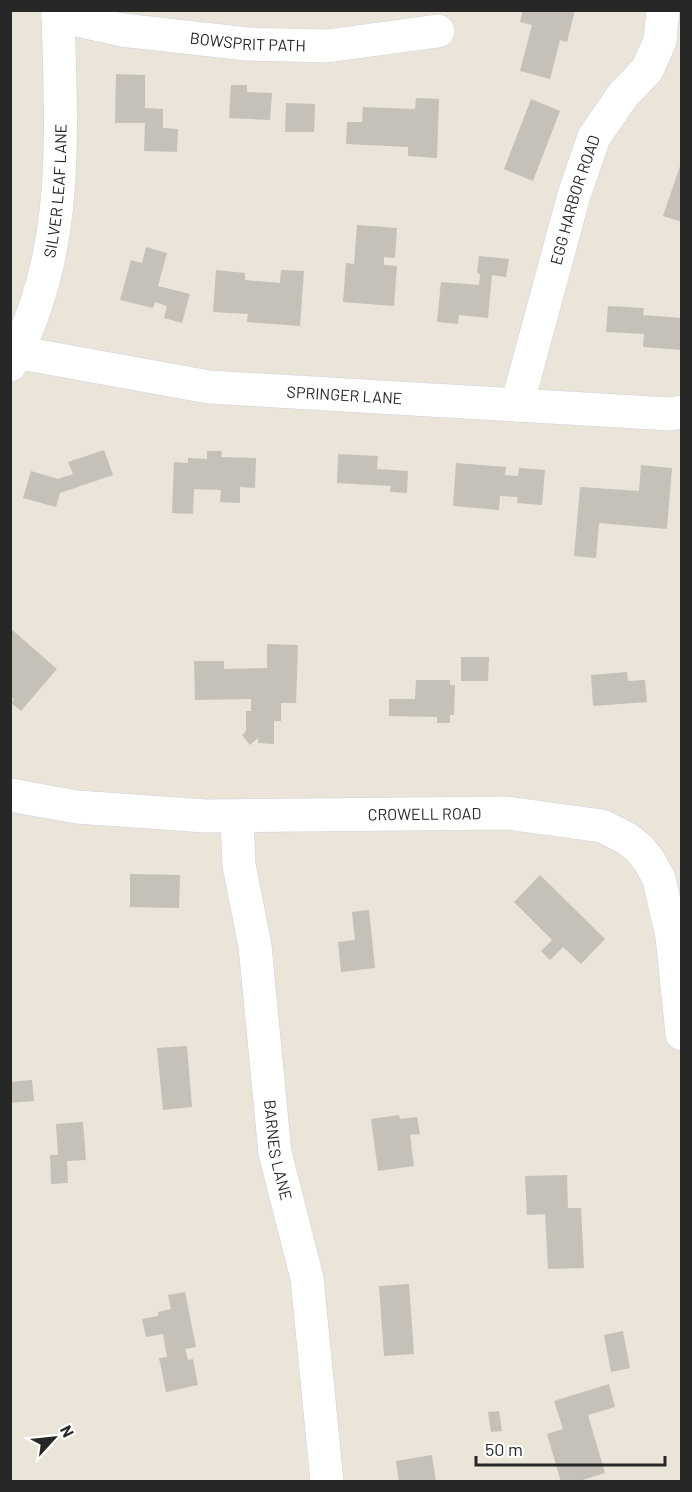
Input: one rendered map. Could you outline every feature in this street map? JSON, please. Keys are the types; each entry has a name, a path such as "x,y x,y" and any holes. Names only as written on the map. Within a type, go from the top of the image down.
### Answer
{"street":[{"name":"EGG HARBOR ROAD","path":"517,405 574,195 594,137 623,95 647,70 660,41 663,10"},
{"name":"BOWSPRIT PATH","path":"58,13 122,30 248,44 327,46 438,31"},
{"name":"SILVER LEAF LANE","path":"13,357 42,292 51,255 58,205 61,165 58,13"},
{"name":"SPRINGER LANE","path":"13,357 209,387 670,414 681,412"},
{"name":"CROWELL ROAD","path":"10,795 77,807 237,817 507,813 602,826 626,838 639,848 659,879 672,936 681,1034"},
{"name":"BARNES LANE","path":"237,817 238,865 255,946 274,1153 307,1278 327,1482"}],"building":[{"path":"523,10 575,10 567,42 560,40 550,79 520,71 532,25 520,22"},
{"path":"116,74 145,75 145,108 163,109 163,128 178,129 177,152 144,151 145,123 115,123"},
{"path":"231,85 247,85 247,92 272,93 270,120 229,118"},
{"path":"416,98 439,99 437,158 408,156 408,147 346,144 347,122 362,122 363,107 415,109"},
{"path":"531,99 560,111 533,181 504,169"},
{"path":"286,103 315,104 314,132 285,132"},
{"path":"682,163 682,222 663,216"},
{"path":"357,225 397,228 395,258 384,257 384,265 397,266 394,306 343,302 346,263 354,264"},
{"path":"146,247 167,253 158,286 190,294 182,323 164,318 167,306 155,302 153,308 120,300 131,260 142,263"},
{"path":"479,256 509,259 506,277 492,275 488,318 459,315 458,324 437,322 441,282 479,285 480,274 477,273"},
{"path":"216,270 245,273 245,280 280,283 281,270 304,271 300,326 247,322 248,314 213,312"},
{"path":"608,306 644,308 643,315 682,318 682,350 643,347 644,334 606,332"},
{"path":"104,450 113,475 60,493 56,507 23,498 31,471 58,479 73,474 68,462"},
{"path":"207,451 222,451 221,457 256,458 255,488 240,487 240,503 220,502 221,490 194,489 193,514 172,513 174,462 188,463 188,458 207,459"},
{"path":"338,454 378,456 377,469 408,471 407,493 390,492 391,486 337,483"},
{"path":"456,463 506,467 505,475 518,476 519,468 545,470 542,505 517,503 518,497 500,496 499,510 453,506"},
{"path":"641,465 672,468 667,529 599,523 596,558 574,556 580,487 639,491"},
{"path":"10,628 57,669 21,711 11,703 14,699 10,696"},
{"path":"267,644 298,645 296,703 281,703 281,721 274,721 274,744 258,743 258,738 250,745 242,735 246,731 246,711 251,711 251,699 195,700 194,661 224,661 224,669 267,668"},
{"path":"461,657 489,657 488,681 461,681"},
{"path":"627,672 628,681 645,680 647,702 593,706 591,675"},
{"path":"416,680 450,680 450,685 455,685 454,715 450,715 450,723 437,723 437,717 389,716 389,699 415,699"},
{"path":"130,874 180,875 179,908 130,907"},
{"path":"540,875 605,939 581,964 563,947 550,960 541,951 552,940 514,902"},
{"path":"369,910 375,968 341,972 338,942 355,940 352,912"},
{"path":"187,1046 192,1107 163,1110 157,1048"},
{"path":"32,1080 34,1101 10,1103 10,1082"},
{"path":"399,1115 400,1119 417,1117 420,1134 410,1135 414,1166 378,1171 371,1119"},
{"path":"83,1122 86,1160 67,1161 68,1183 51,1184 50,1155 58,1155 56,1124"},
{"path":"567,1175 568,1208 581,1208 584,1268 548,1269 545,1214 527,1215 525,1176"},
{"path":"409,1284 414,1354 384,1356 379,1286"},
{"path":"185,1292 196,1347 185,1349 188,1360 193,1359 198,1385 166,1392 159,1358 167,1357 163,1334 146,1337 142,1319 158,1316 158,1312 171,1309 168,1295"},
{"path":"623,1331 630,1368 611,1372 604,1335"},
{"path":"609,1384 615,1407 588,1415 605,1473 576,1482 561,1482 547,1434 563,1429 554,1401"},
{"path":"499,1411 502,1431 491,1432 488,1412"},
{"path":"432,1455 436,1482 399,1482 396,1461"}]}
